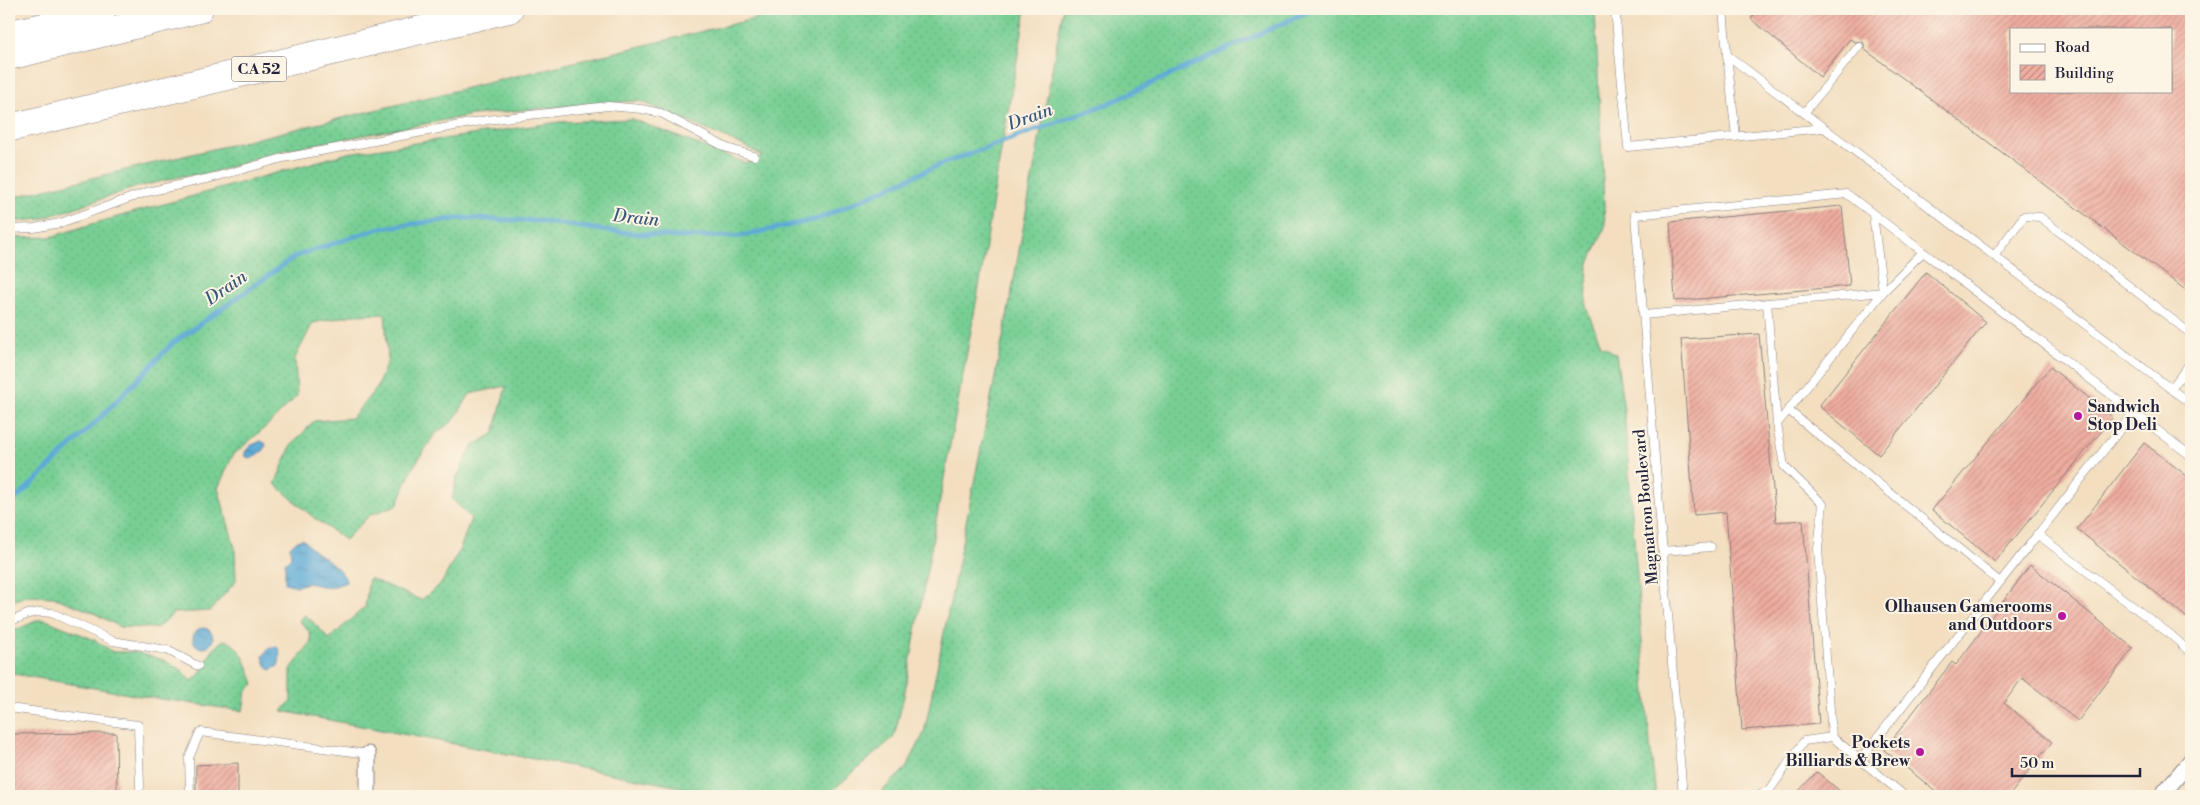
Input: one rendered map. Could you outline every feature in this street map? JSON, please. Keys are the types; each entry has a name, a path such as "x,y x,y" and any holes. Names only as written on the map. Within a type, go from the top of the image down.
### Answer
{"highway":[{"path":"9,34 146,9"},
{"path":"9,56 199,9"},
{"name":"CA 52","path":"9,128 509,9"}],"street":[{"path":"368,754 368,796"},
{"path":"2161,796 2191,760"}],"lane":[{"path":"1615,9 1628,147 1824,128"},
{"path":"1723,9 1736,137"},
{"path":"1804,113 1859,46"},
{"path":"1727,55 2191,404"},
{"path":"9,229 34,228 60,223 146,192 215,177 283,158 487,120 608,106 660,113 727,148 754,156"},
{"name":"Magnatron Boulevard","path":"1683,796 1644,315 1634,215 1847,194 1873,215"},
{"path":"1873,215 2191,456"},
{"path":"1873,215 1883,292"},
{"path":"1994,256 2024,216 2040,217 2191,334"},
{"path":"1777,424 1883,292 1923,252"},
{"path":"1644,315 1883,292"},
{"path":"1767,303 1777,424 1784,466 1823,504 1818,549 1832,737 1905,796"},
{"path":"2171,389 2191,362"},
{"path":"1788,410 2000,582"},
{"path":"1860,760 2134,412"},
{"path":"2037,534 2171,635 2191,653"},
{"path":"1663,551 1711,547"},
{"path":"9,622 28,614 52,613 113,641 167,650 198,666"},
{"path":"9,708 138,725 140,787"},
{"path":"190,796 189,758 200,732 368,754"},
{"path":"1751,796 1769,791 1804,741 1832,737"}],"green space":[{"path":"795,9 1026,9 983,265 904,696 894,737 826,796 727,796 282,711 291,701 291,669 311,642 310,633 299,620 305,615 329,639 365,607 369,578 421,600 441,584 460,549 471,518 452,499 457,477 472,447 494,433 506,386 470,394 454,420 435,434 412,469 397,505 370,515 345,540 314,518 275,484 291,446 314,421 352,418 377,387 388,360 385,314 353,315 313,323 295,358 297,396 269,424 233,455 218,488 235,548 236,581 210,611 174,613 157,628 120,627 92,612 53,597 25,596 9,603 9,238 51,237 348,153 559,122 632,119 746,163 763,156 640,101 599,103 473,115 285,150 207,174 183,176 134,188 41,219 9,222 9,198"},
{"path":"1063,9 1595,9 1605,227 1588,266 1586,307 1601,345 1616,354 1624,410 1650,744 1656,796 877,796 907,767 924,733 1007,317"},
{"path":"38,620 46,620 95,640 113,652 134,652 164,660 181,670 192,681 202,671 213,649 224,640 240,652 247,664 254,684 246,692 243,711 134,695 9,673 9,633"}],"water":[{"path":"261,441 266,444 264,450 251,459 245,456 245,452 250,446"},
{"path":"302,539 314,551 336,567 346,582 330,588 308,583 297,586 285,583 285,563 291,557 290,547"},
{"path":"203,628 210,631 213,638 210,645 203,648 196,645 193,638 196,631"},
{"path":"276,646 280,653 279,663 278,666 270,670 263,657 268,649"}],"building":[{"path":"1758,9 2191,9 2191,294 1864,49 1862,41 1855,42 1850,39 1820,77 1751,19"},
{"path":"1842,206 1850,286 1675,301 1670,222"},
{"path":"1926,272 1986,322 1879,455 1819,406"},
{"path":"1759,334 1776,522 1803,520 1819,724 1742,730 1726,512 1694,515 1681,339"},
{"path":"2050,367 2113,417 1995,562 1932,510"},
{"path":"2144,443 2191,479 2191,621 2077,529"},
{"path":"2030,565 2133,648 2078,721 2022,678 2004,703 2052,742 2009,796 1942,796 1884,750 1952,662 1956,665"},
{"path":"116,733 117,796 9,796 9,734"},
{"path":"238,763 238,796 196,796 196,765"},
{"path":"1817,772 1846,796 1794,796"}],"waterway":[{"name":"Drain","path":"9,503 15,500 101,417 173,343 296,256 380,228 461,218 540,221 609,231 677,237 741,236 818,219 939,165 1107,104 1314,9"}],"place":[{"name":"Sandwich Stop Deli","path":"2078,416"},
{"name":"Olhausen Gamerooms and Outdoors","path":"2062,616"},
{"name":"Pockets Billiards & Brew","path":"1920,752"}]}
